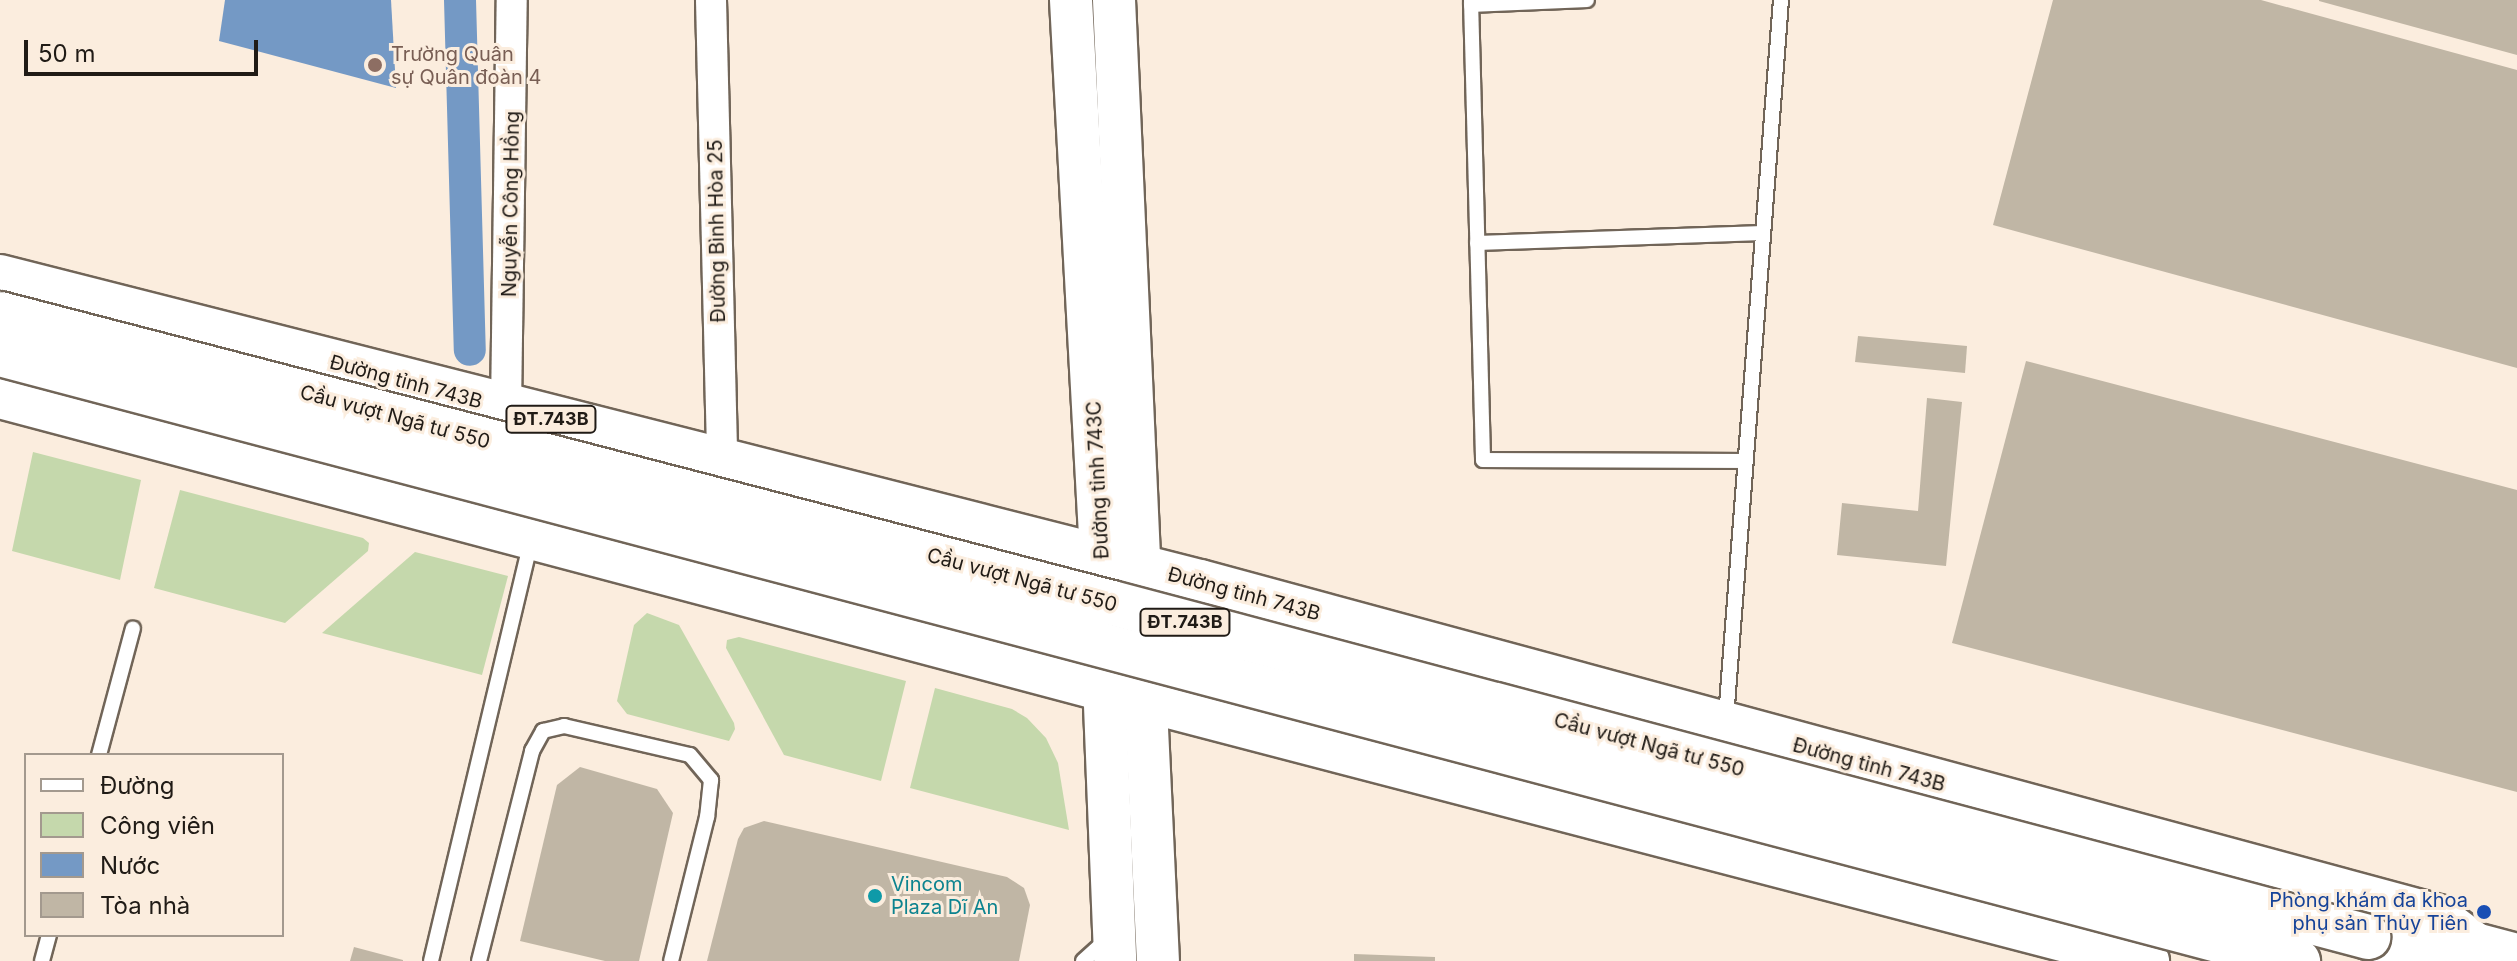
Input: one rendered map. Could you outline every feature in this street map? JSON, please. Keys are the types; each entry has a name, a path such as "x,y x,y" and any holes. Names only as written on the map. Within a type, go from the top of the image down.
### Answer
{"main road":[{"name":"Đường tỉnh 743C","path":"1071,0 1122,562"},
{"name":"Đường tỉnh 743C","path":"1114,0 1124,694 1115,948"},
{"name":"Đường tỉnh 743B","path":"0,277 1122,562 2438,917 2475,945 2517,956"},
{"name":"Cầu vượt Ngã tư 550","path":"0,314 1112,603 2368,937"},
{"name":"Cầu vượt Ngã tư 550","path":"0,354 2298,961"},
{"path":"1,400 2147,961"},
{"name":"Đường tỉnh 743C","path":"1124,694 1158,961"},
{"name":"Đường tỉnh 743B","path":"2368,937 2431,952 2475,945"}],"street":[{"name":"Nguyễn Công Hồng","path":"506,408 512,0"},
{"name":"Đường Bình Hòa 25","path":"711,0 722,461"}],"lane":[{"path":"1587,0 1471,2 1483,460 1745,461"},
{"path":"1725,726 1781,0"},
{"path":"1477,243 1763,233"},
{"path":"431,961 532,538"},
{"path":"100,753 133,628"},
{"path":"479,961 532,751 543,731 564,726 690,755 711,780 707,817 671,961"},
{"path":"42,961 48,937"},
{"path":"1083,961 1115,948"}],"green space":[{"path":"33,452 141,480 120,580 12,551"},
{"path":"180,490 363,538 369,543 368,551 285,623 154,588"},
{"path":"415,552 508,576 482,675 322,633"},
{"path":"647,613 679,625 734,723 735,729 729,741 627,714 617,701 634,625"},
{"path":"739,637 906,681 881,781 784,755 726,648 727,640"},
{"path":"935,688 1012,709 1027,718 1046,738 1058,763 1069,830 910,788"}],"water":[{"path":"225,0 391,0 396,88 219,41"}],"building":[{"path":"2053,0 2261,0 2517,70 2517,368 1993,225"},
{"path":"2319,0 2517,0 2517,55 2319,1"},
{"path":"1858,336 1967,346 1965,373 1855,362"},
{"path":"2026,361 2517,490 2517,792 1952,643"},
{"path":"1927,398 1962,402 1946,566 1837,555 1842,503 1918,511"},
{"path":"580,767 657,789 673,813 639,961 605,961 520,941 557,785"},
{"name":"Vincom Plaza Dĩ An","path":"764,821 1007,877 1024,888 1030,905 1019,961 707,961 738,839 744,828"},
{"path":"354,947 403,960 403,961 350,961"},
{"path":"1354,954 1435,957 1435,961 1354,961"}],"waterway":[{"path":"460,0 470,350"}],"place":[{"name":"Trường Quân sự Quân đoàn 4","path":"375,65"},
{"name":"Vincom Plaza Dĩ An","path":"875,896"},
{"name":"Phòng khám đa khoa phụ sản Thủy Tiên","path":"2484,912"}]}
